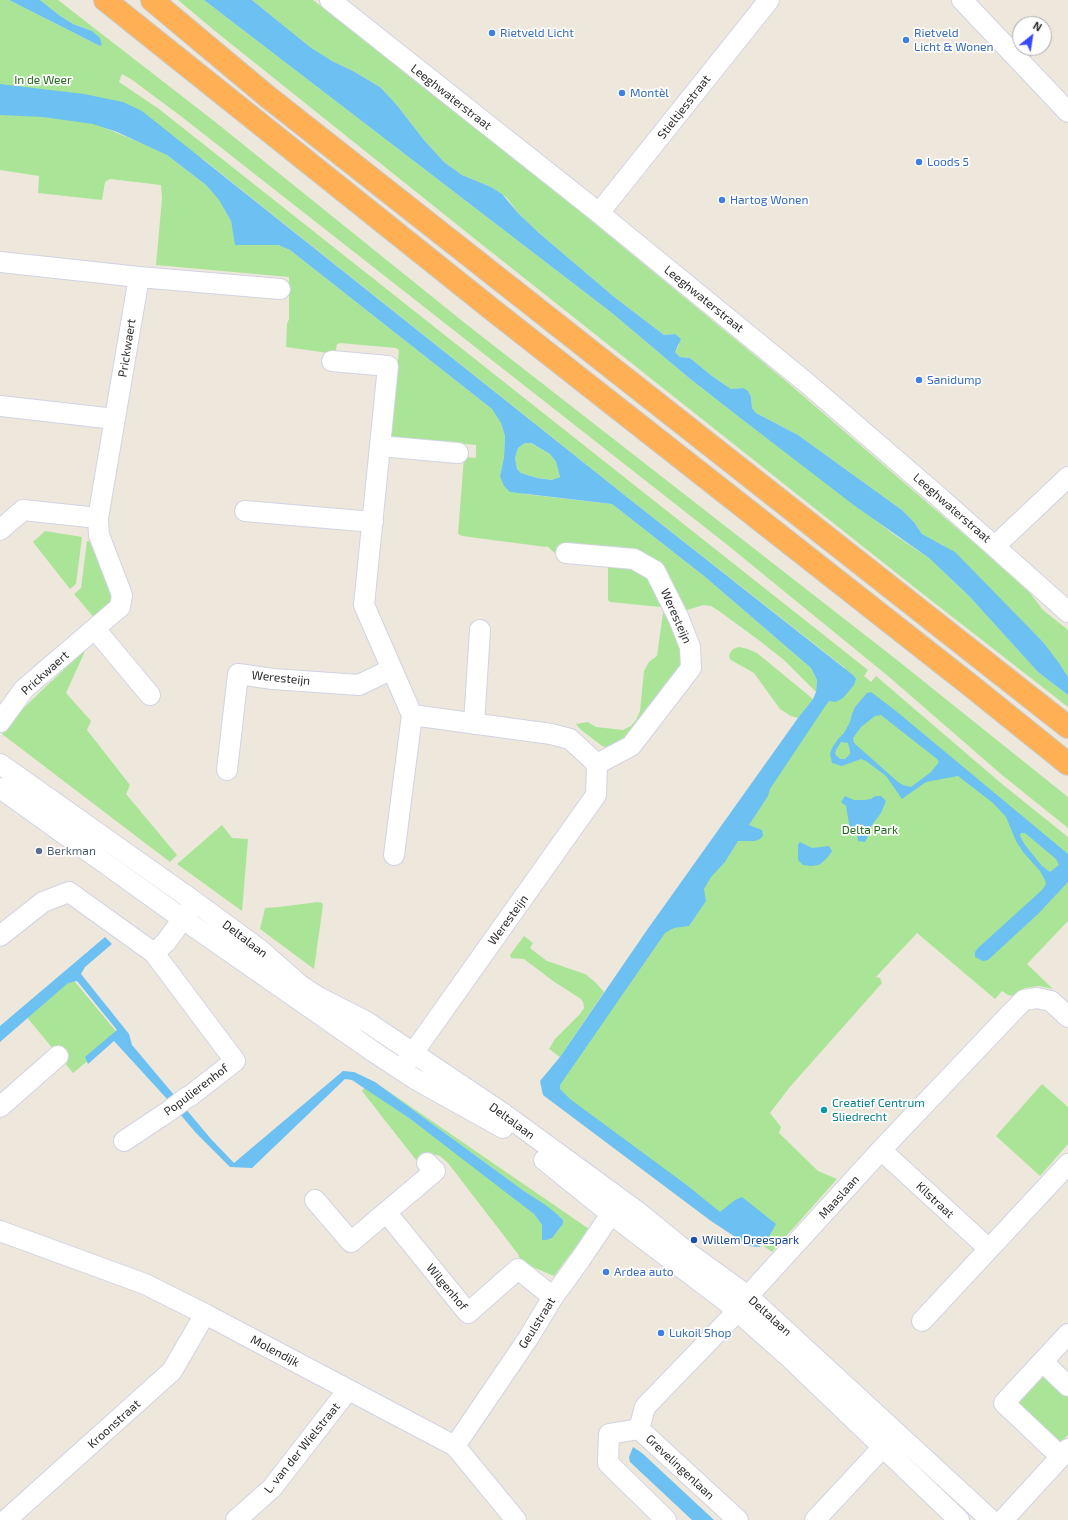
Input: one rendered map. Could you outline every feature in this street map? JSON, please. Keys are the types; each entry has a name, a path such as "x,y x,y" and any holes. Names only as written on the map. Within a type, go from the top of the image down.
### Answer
{"highway":[{"path":"105,0 487,306 970,685 1068,764"},
{"path":"152,0 268,97 1068,727"}],"street":[{"name":"Leeghwaterstraat","path":"330,0 599,213 808,384 995,546 1068,612"},
{"name":"Stieltjesstraat","path":"599,213 769,0"},
{"path":"962,0 1068,112"},
{"path":"0,262 139,277 280,288"},
{"name":"Prickwaert","path":"0,722 24,689 120,607 122,595 99,535 98,518 139,277"},
{"path":"332,361 388,366 364,605 412,715 394,856"},
{"path":"0,406 115,419"},
{"path":"380,446 458,453"},
{"path":"995,546 1068,477"},
{"path":"0,530 23,510 98,518"},
{"path":"245,511 373,522"},
{"name":"Weresteijn","path":"401,1070 596,795 598,764 631,746 691,668 690,647 679,619 655,571 634,559 566,553"},
{"path":"95,629 150,695"},
{"path":"474,724 480,630"},
{"name":"Weresteijn","path":"227,770 238,674 359,685 392,669"},
{"path":"412,715 551,734 570,739 598,764"},
{"name":"Deltalaan","path":"0,764 259,949 300,985 318,998 367,1022 504,1114 616,1207 697,1278 743,1304 991,1520"},
{"name":"Deltalaan","path":"0,788 401,1070 509,1131 616,1207"},
{"name":"Populierenhof","path":"0,936 43,902 69,892 154,953 235,1061 190,1096 124,1141"},
{"path":"154,953 166,942 195,902"},
{"name":"Maaslaan","path":"639,1428 645,1407 743,1304 881,1150 1024,1000 1037,998 1051,1001 1064,1013"},
{"path":"0,1107 58,1056"},
{"name":"Kilstraat","path":"881,1150 989,1249"},
{"path":"315,1200 351,1242 435,1171 427,1163"},
{"path":"922,1321 1068,1164"},
{"name":"Geulstraat","path":"455,1446 529,1337 553,1297 616,1207"},
{"name":"Wilgenhof","path":"386,1212 468,1313 518,1269 553,1297"},
{"name":"Molendijk","path":"0,1231 145,1284 205,1314 455,1446 516,1520"},
{"name":"Deltalaan","path":"743,1304 790,1358 959,1520"},
{"name":"Kroonstraat","path":"6,1520 172,1372 205,1314"},
{"path":"1003,1520 1065,1453 1004,1403 1068,1334"},
{"path":"1043,1362 1068,1386"},
{"name":"L. van der Wielstraat","path":"236,1520 272,1488 348,1390"},
{"name":"Grevelingenlaan","path":"666,1520 608,1463 609,1434 639,1428 738,1520"},
{"path":"815,1520 883,1447"}],"green space":[{"path":"0,0 9,0 100,46 102,45 92,31 73,24 40,0 58,0 214,121 466,324 897,660 1068,797 1068,828 1002,775 888,676 725,543 182,117 122,74 119,82 159,109 868,670 864,676 871,682 876,676 1002,784 1068,837 1068,921 1027,964 1053,989 1039,986 1025,988 1012,996 1002,991 995,999 917,933 876,977 880,978 882,983 789,1088 770,1113 781,1127 779,1133 818,1171 837,1179 772,1252 541,1084 845,668 632,501 203,159 100,126 167,155 206,185 219,200 231,221 236,245 278,245 290,250 492,409 501,423 505,436 504,457 500,476 524,494 612,504 704,576 811,668 817,680 816,692 784,660 711,606 703,605 684,611 656,566 557,555 547,546 462,536 458,534 464,457 476,458 476,445 391,437 399,350 396,348 340,343 337,344 335,354 286,347 287,324 289,319 289,277 156,265 162,198 161,185 110,179 105,182 102,200 38,193 39,176 0,170"},
{"path":"178,0 204,0 612,313 689,378 739,417 896,536 929,558 969,596 1038,672 1068,695 1068,707 480,243"},
{"path":"252,0 313,0 520,162 787,382 980,548 1030,593 1043,610 1068,630 1068,677 1043,642 943,545 922,534 914,522 902,510 798,435 756,413 752,408 751,397 743,388 731,389 690,358 680,357 675,352 679,345 675,334 664,335 613,296 539,233 518,213 507,198 491,187 462,175 444,162 380,87 353,71 332,61 310,47"},
{"path":"525,443 530,443 550,454 556,462 560,477 553,480 537,478 521,473 517,469 515,458 518,448"},
{"path":"45,531 82,537 76,584 70,589 33,542"},
{"path":"87,541 98,543 114,590 110,606 96,620 74,594 81,588"},
{"path":"608,564 634,568 646,575 653,583 664,606 660,607 610,602 608,600"},
{"path":"664,606 684,649 686,658 683,667 634,732 625,741 616,746 602,746 580,729 576,724 588,722 596,727 623,730 631,726 636,720 640,711 644,671 649,662 657,656"},
{"path":"739,647 757,653 813,699 798,718 791,716 780,709 754,673 731,660 729,657 730,653 733,649"},
{"path":"86,649 66,693 91,721 87,730 130,785 126,794 177,855 170,862 2,734 10,722"},
{"path":"222,825 232,838 248,839 242,911 177,864"},
{"path":"318,902 322,903 323,905 314,969 260,929 265,908"},
{"path":"524,936 533,943 530,948 547,961 585,974 604,992 560,1057 549,1049 555,1039 580,1014 584,1008 583,1002 581,999 553,981 524,959 511,958 510,955"},
{"path":"71,977 119,1035 73,1073 25,1015"},
{"path":"375,1082 589,1229 554,1276 521,1262 518,1254 448,1163 440,1156 432,1154 416,1160 362,1091 365,1087 409,1118 505,1190 534,1214 542,1225 555,1234 563,1224 563,1220"},
{"path":"1042,1084 1068,1107 1068,1144 1040,1176 996,1136"},
{"path":"1044,1374 1068,1397 1068,1435 1060,1443 1016,1406"}],"water":[{"path":"9,0 40,0 73,24 92,31 100,38 102,45 100,46"},
{"path":"204,0 252,0 310,47 332,61 353,71 380,87 444,162 462,175 491,187 502,194 518,213 539,233 613,296 664,335 675,334 681,339 675,352 680,357 690,358 731,389 743,388 748,391 751,397 752,408 756,413 798,435 902,510 914,522 922,534 955,552 1043,642 1068,677 1068,695 1038,672 969,596 929,558 855,506 739,417 689,378 612,313"},
{"path":"0,84 84,94 123,102 142,111 853,675 856,679 854,685 843,698 836,702 829,701 770,789 768,796 749,825 762,830 763,836 755,841 738,841 725,862 711,877 704,889 706,901 689,926 674,928 665,933 560,1085 560,1089 570,1099 688,1186 720,1212 735,1200 742,1197 776,1224 766,1242 759,1247 749,1246 711,1221 543,1095 540,1081 560,1057 647,930 813,699 816,692 817,680 811,668 704,576 612,504 510,492 504,486 500,476 504,457 505,436 501,423 492,409 290,250 278,245 235,245 231,221 219,200 206,185 167,155 117,132 93,124 43,117 0,115","holes":["525,443 531,443 550,454 556,462 560,477 552,480 537,478 521,473 517,469 515,458 518,448"]},
{"path":"871,692 896,711 1068,854 1068,882 1038,914 988,960 983,961 975,957 975,952 1042,890 1046,884 1045,880 1040,871 1023,852 1016,841 1006,817 993,803 958,776 926,782 902,799 886,776 866,761 861,759 842,766 832,763 830,754 832,748 844,733 850,722 855,707 867,693","holes":["881,715 939,762 931,772 911,787 898,782 854,743 853,738 861,727 875,716","841,742 848,743 850,751 850,754 845,759 840,759 835,754","1021,833 1025,833 1056,859 1059,865 1050,872 1042,866 1025,845 1020,836"]},
{"path":"845,796 854,800 864,800 871,799 875,796 881,796 886,801 881,813 869,829 865,842 858,841 857,833 851,831 846,806 841,802"},
{"path":"800,842 812,848 829,846 832,851 819,865 803,865 798,860 798,845"},
{"path":"105,937 112,944 85,967 81,974 129,1034 132,1045 211,1139 234,1163 343,1071 354,1072 375,1082 524,1191 547,1206 563,1220 563,1224 552,1238 542,1240 542,1225 534,1214 409,1118 352,1080 345,1079 252,1168 230,1167 196,1133 114,1041 88,1064 85,1057 117,1030 77,981 68,983 0,1042 0,1026"},
{"path":"633,1447 642,1453 714,1520 692,1520 630,1462 629,1457"}],"place":[{"name":"Rietveld Licht","path":"492,33"},
{"name":"Rietveld Licht & Wonen","path":"906,40"},
{"name":"Montèl","path":"622,93"},
{"name":"Loods 5","path":"919,162"},
{"name":"Hartog Wonen","path":"722,200"},
{"name":"Sanidump","path":"919,380"},
{"name":"Berkman","path":"39,851"},
{"name":"Creatief Centrum Sliedrecht","path":"824,1110"},
{"name":"Willem Dreespark","path":"694,1240"},
{"name":"Ardea auto","path":"606,1272"},
{"name":"Lukoil Shop","path":"661,1333"}],"park label":[{"name":"In de Weer","path":"43,80"},
{"name":"Delta Park","path":"870,830"}]}
